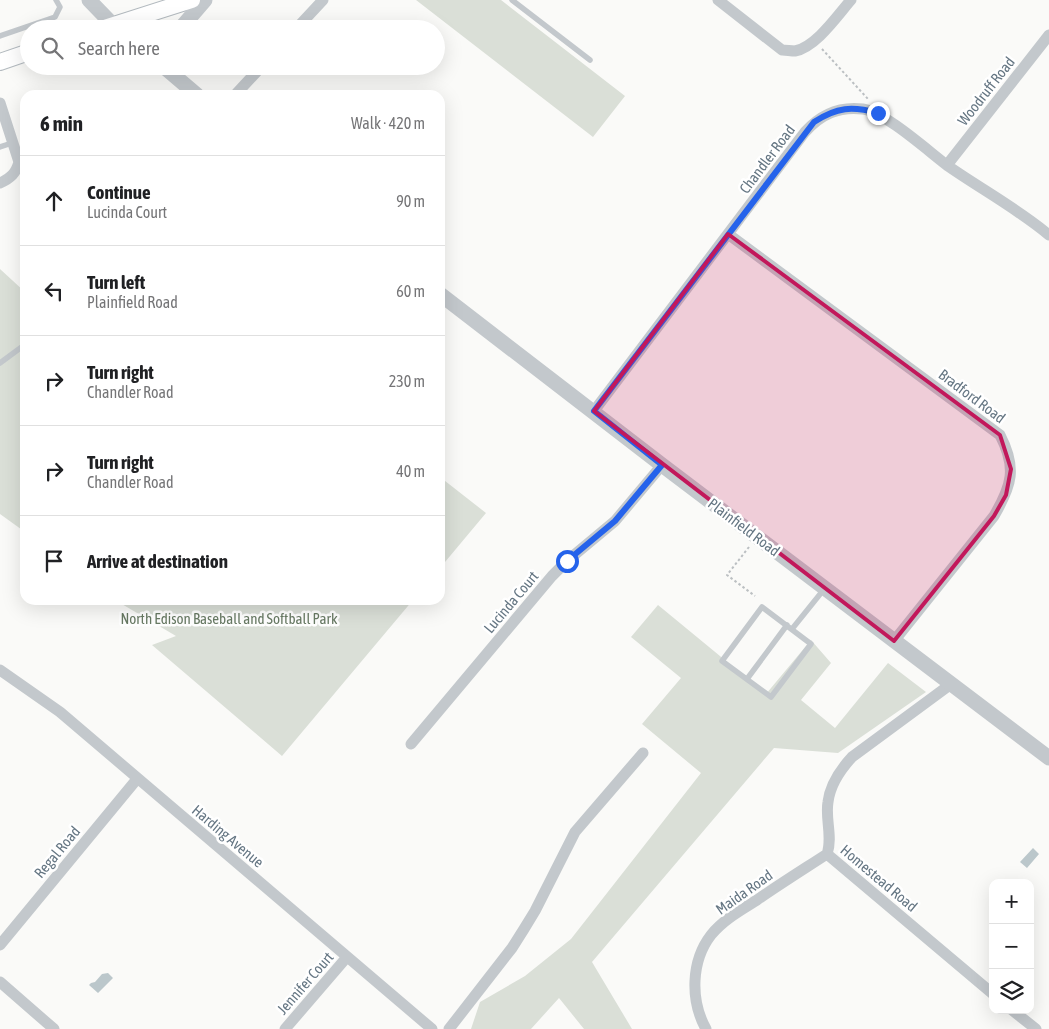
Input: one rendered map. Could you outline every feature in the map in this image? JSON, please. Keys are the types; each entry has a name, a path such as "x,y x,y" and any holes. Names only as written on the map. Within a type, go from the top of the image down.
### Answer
{"main road":[{"path":"131,20 192,0"},
{"path":"0,62 20,55"}],"street":[{"path":"88,0 104,20"},
{"path":"188,20 206,0"},
{"path":"304,20 323,0"},
{"path":"718,0 782,50 794,51 808,46 851,0"},
{"name":"Woodruff Road","path":"947,165 1049,36"},
{"path":"174,75 192,90"},
{"path":"184,75 192,90"},
{"path":"240,90 254,75"},
{"path":"0,103 19,162 17,172 0,183"},
{"name":"Chandler Road","path":"594,411 806,132 814,122 828,113 843,109 863,109 878,113 947,165 1049,235"},
{"name":"Bradford Road","path":"728,234 1000,435 1007,448 1011,469 1006,495 994,516 894,641"},
{"name":"Plainfield Road","path":"445,298 1049,758"},
{"name":"Lucinda Court","path":"411,744 552,576 615,521 662,465"},
{"name":"Harding Avenue","path":"0,670 60,712 432,1029"},
{"name":"Homestead Road","path":"951,684 852,757 841,769 833,784 828,802 830,841 828,854 989,991"},
{"path":"449,1029 512,948 576,832 642,753"},
{"name":"Regal Road","path":"0,945 137,779"},
{"name":"Maida Road","path":"706,1029 696,999 694,985 697,967 703,950 712,935 732,916 828,854"},
{"name":"Jennifer Court","path":"285,1029 347,957"},
{"path":"0,982 54,1029"},
{"path":"1017,1014 1036,1029"}],"lane":[{"path":"46,20 55,17 60,7 56,0"},
{"path":"512,0 590,60"},
{"path":"0,36 20,29"},
{"path":"0,147 12,143"},
{"path":"0,363 20,349"},
{"path":"747,679 789,627 825,588"},
{"path":"762,607 789,627 811,644 771,697 722,661 762,607"}],"path":[{"path":"814,40 872,102"},
{"path":"750,546 727,575 755,596"}],"highlighted area":[{"path":"728,234 1000,435 1011,469 1006,495 994,516 894,641 594,411"}],"green space":[{"path":"416,0 501,0 625,96 593,137 445,22 445,20 442,20"},
{"path":"0,269 20,287 20,528 0,514"},
{"path":"445,481 486,513 445,562"},
{"name":"North Edison Baseball and Softball Park","path":"123,605 409,605 282,756 152,645 176,636"},
{"path":"658,605 766,694 811,640 831,663 801,700 835,728 888,663 926,692 838,753 774,748 592,962 632,1029 584,1029 559,998 531,1029 471,1029 480,1002 525,976 571,939 701,773 642,724 681,678 631,637"}],"shaded area":[{"path":"1033,848 1039,854 1027,868 1020,862"},
{"path":"108,973 113,978 98,993 89,985 95,982 102,974"}],"route":[{"path":"567,561 615,521 662,465 594,411 814,122 828,113 843,109 863,109 878,113"}]}
